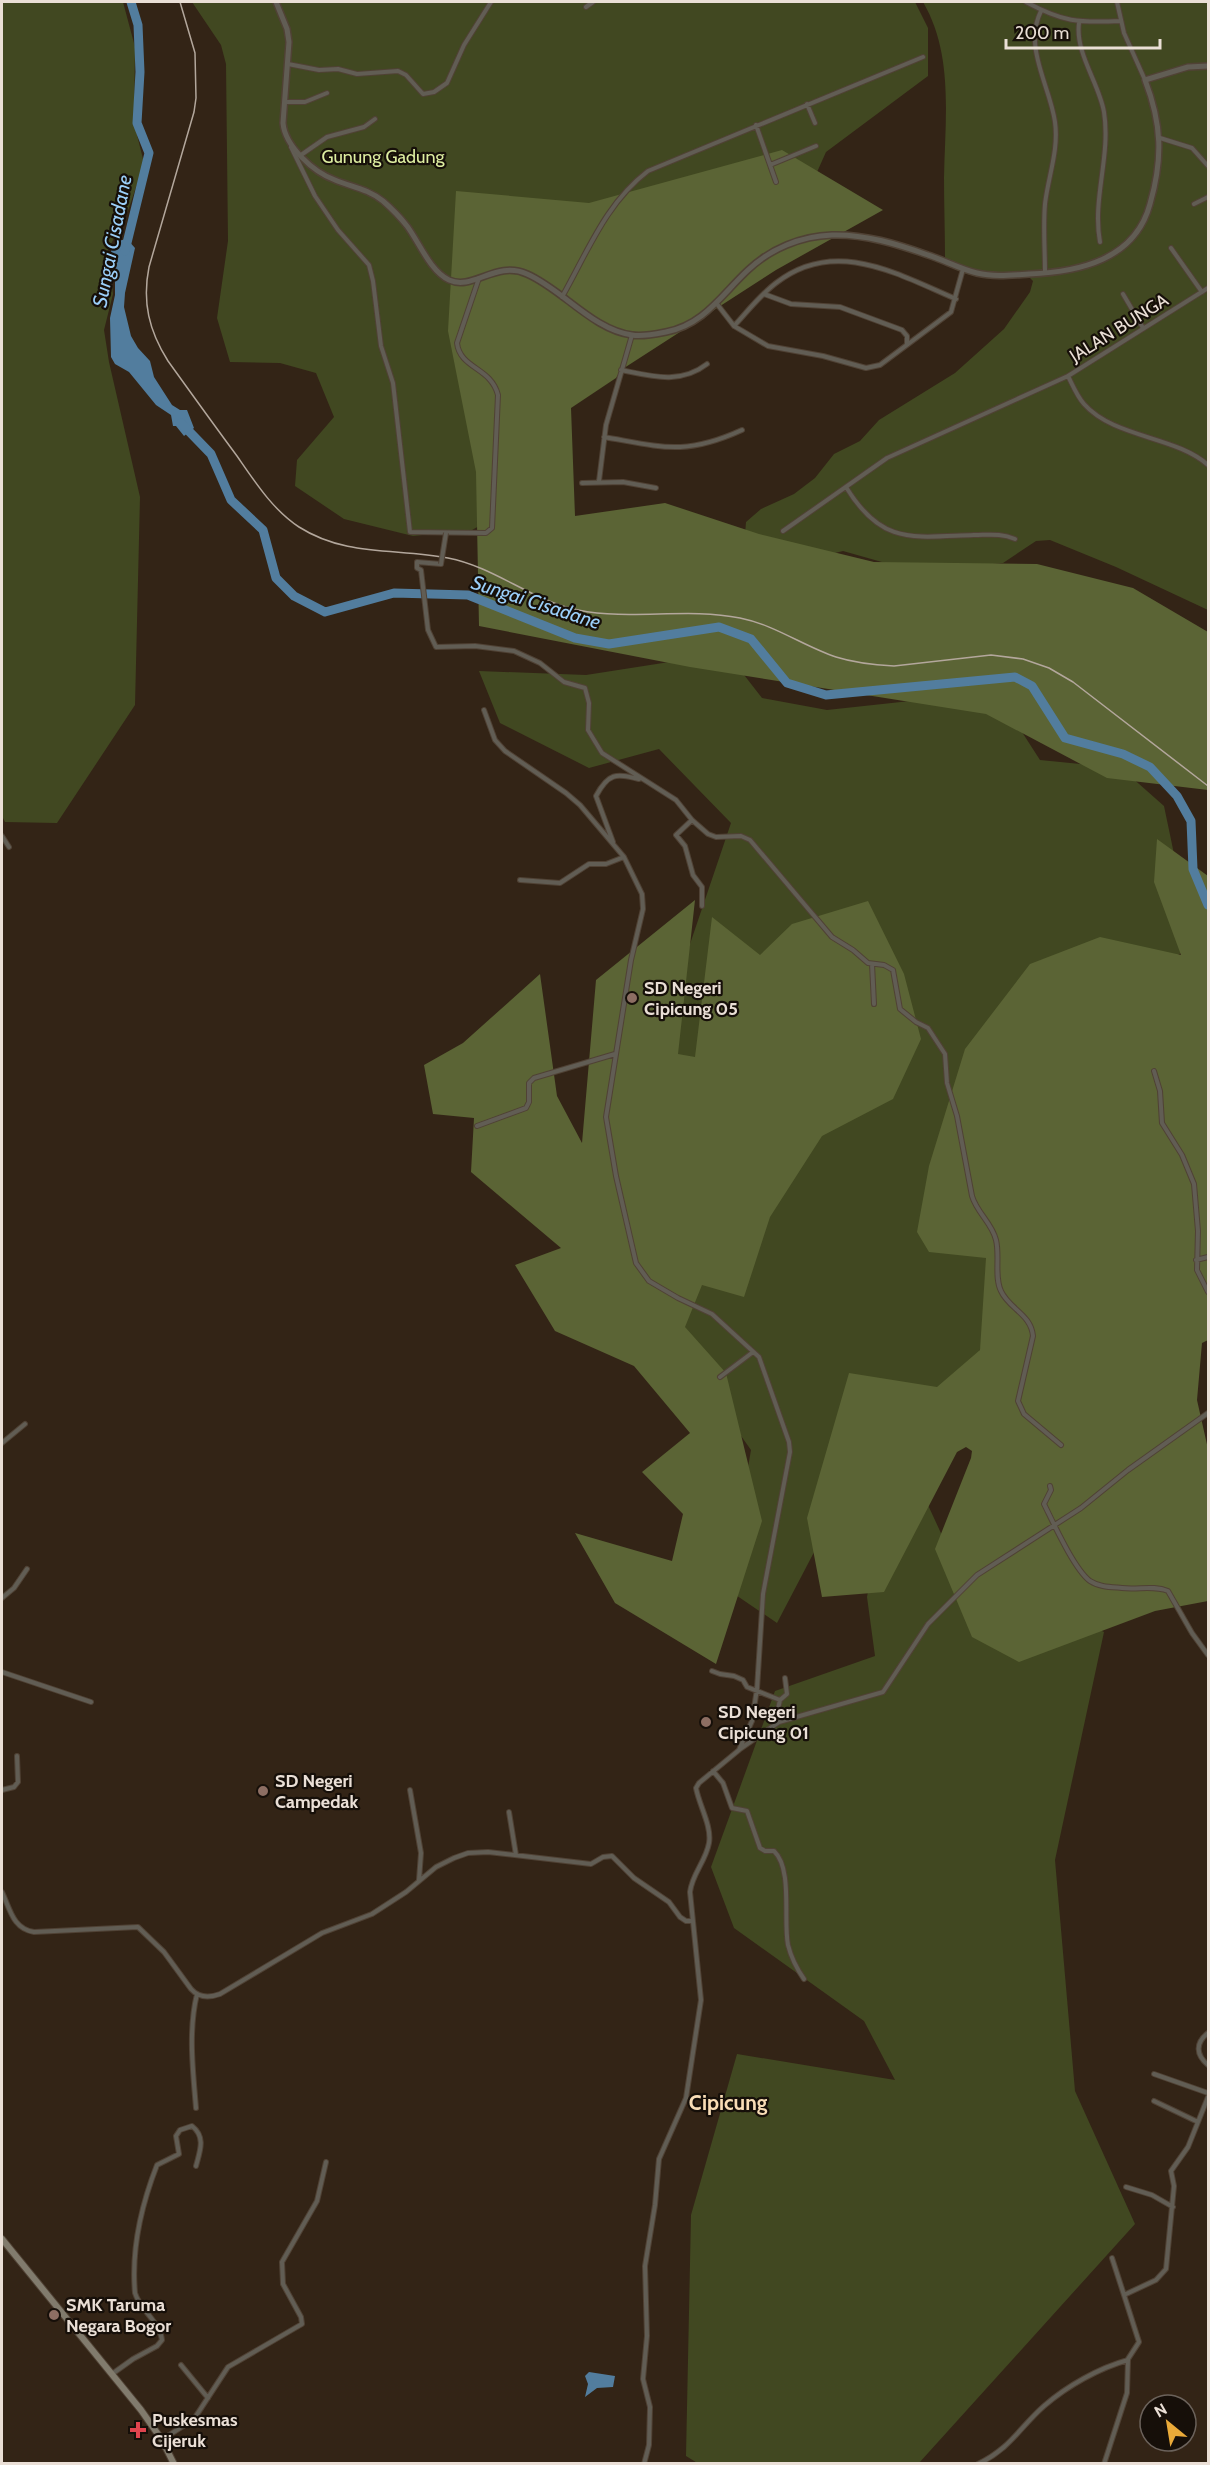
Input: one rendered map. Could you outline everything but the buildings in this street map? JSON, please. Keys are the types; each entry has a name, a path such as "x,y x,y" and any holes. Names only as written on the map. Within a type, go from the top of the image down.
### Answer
{"main road":[{"path":"2,2239 112,2374 162,2440 174,2463"}],"street":[{"path":"276,2 287,29 288,64 284,131 315,196 338,230 369,265 374,281 381,346 393,382 410,532 486,533 492,528 498,395 491,379 462,358 456,343 479,278"},
{"path":"288,64 319,70 338,69 357,74 398,71 406,75 423,94 434,92 450,79 464,45 491,2"},
{"path":"586,7 592,2"},
{"path":"1026,2 1041,11 1079,23 1120,21"},
{"path":"291,147 329,177 365,189 385,202 406,225 430,261 446,279 458,283 511,269 525,273 549,286 589,316 632,335 668,332 695,321 717,304 748,269 760,260 795,242 829,235 873,238 929,255 963,269 997,276 1080,268 1105,260 1130,240 1148,212 1154,192 1160,138 1154,104 1130,50 1120,21 1117,2"},
{"path":"1041,11 1035,28 1035,47 1054,117 1056,133 1045,204 1045,273"},
{"path":"1079,23 1080,41 1099,93 1105,125 1098,216 1100,242"},
{"path":"562,297 613,204 638,178 660,164 923,57"},
{"path":"1145,80 1188,67 1209,66"},
{"path":"285,102 305,102 327,93"},
{"path":"807,104 815,123"},
{"path":"301,155 327,137 364,127 375,119"},
{"path":"756,125 776,182"},
{"path":"1160,138 1192,148 1209,166"},
{"path":"770,165 816,146"},
{"path":"1194,204 1209,197"},
{"path":"1171,248 1202,292"},
{"path":"734,326 764,294 796,271 836,260 874,266 956,299"},
{"path":"717,304 734,326 768,346 823,356 866,368 879,365 947,316 953,308 963,269"},
{"name":"JALAN BUNGA","path":"1209,288 1068,376 1082,402 1095,414 1194,456 1209,465"},
{"path":"764,294 791,304 831,306 852,310 905,332 907,345"},
{"path":"1123,294 1143,328"},
{"path":"599,482 604,437 632,335"},
{"path":"621,370 673,378 689,375 707,364"},
{"path":"783,531 887,458 1068,376"},
{"path":"604,437 664,448 687,448 714,442 742,430"},
{"path":"582,483 636,484 656,488"},
{"path":"846,487 869,518 879,526 893,531 921,536 1000,534 1015,539"},
{"path":"446,532 441,564 417,562 417,568 421,570 430,637 436,647 475,646 514,651 540,663 564,682 585,688 589,703 588,730 598,750 676,800 692,820 712,835 741,836 750,840 832,937 868,963 884,965 892,970 900,1009 928,1028 945,1054 947,1083 968,1167 972,1196 976,1209 986,1221 996,1241 999,1288 1003,1295 1020,1310 1032,1328 1033,1336 1018,1401 1024,1414 1061,1446"},
{"path":"484,710 495,740 505,751 571,797 624,857 642,894 643,902 631,960 606,1117 616,1176 636,1263 649,1281 712,1314 762,1362 790,1445 763,1594 757,1689 752,1721 739,1750"},
{"path":"614,845 596,796 615,775 642,779"},
{"path":"692,820 676,835 685,846 693,875 702,887 702,906"},
{"path":"2,836 9,847"},
{"path":"520,880 560,883 589,864 606,864 624,857"},
{"path":"872,964 874,1004"},
{"path":"477,1126 526,1108 529,1102 528,1086 534,1078 615,1054"},
{"path":"1154,1071 1160,1091 1162,1123 1182,1155 1194,1184 1198,1231 1197,1270 1209,1292"},
{"path":"1196,1260 1209,1257"},
{"path":"720,1377 753,1352"},
{"path":"644,2463 649,2445 650,2407 643,2379 647,2336 645,2266 656,2205 659,2159 686,2098 701,2000 690,1887 709,1843 709,1834 696,1788 713,1771 775,1723 883,1692 920,1635 962,1589 995,1562 1081,1508 1128,1470 1209,1413"},
{"path":"2,1443 25,1424"},
{"path":"1050,1486 1050,1493 1043,1502 1073,1558 1089,1580 1110,1587 1155,1587 1168,1591 1192,1633 1209,1655"},
{"path":"2,1598 14,1588 27,1569"},
{"path":"712,1671 743,1680 747,1687 757,1689 780,1700"},
{"path":"2,1672 91,1702"},
{"path":"775,1723 780,1700 787,1694 785,1678"},
{"path":"2,1790 14,1787 18,1782 17,1756"},
{"path":"713,1771 723,1784 732,1808 747,1811 760,1848 765,1851 774,1851 779,1857 787,1895 788,1947 804,1979"},
{"path":"410,1790 421,1853 419,1881"},
{"path":"508,1812 516,1855"},
{"path":"2,1892 15,1921 24,1930 34,1932 138,1927 164,1952 196,1994 210,1997 220,1994 322,1933 372,1914 436,1867 463,1855 488,1852 591,1864 606,1856 612,1856 634,1878 669,1902 680,1917 686,1921 692,1921"},
{"path":"195,2108 192,2055 193,2010 196,1994"},
{"path":"1209,2033 1200,2042 1198,2050 1201,2058 1209,2065"},
{"path":"1124,2295 1156,2280 1166,2269 1173,2207 1174,2187 1171,2171 1188,2147 1209,2095 1154,2074"},
{"path":"1154,2101 1198,2122"},
{"path":"112,2374 157,2346 162,2340 159,2329 138,2301 135,2293 137,2229 143,2202 157,2165 179,2154 176,2136 178,2132 192,2126 199,2134 201,2143 196,2166"},
{"path":"162,2440 194,2419 228,2367 302,2324 301,2317 283,2284 282,2262 317,2201 326,2162"},
{"path":"1126,2187 1152,2195 1173,2207"},
{"path":"1104,2463 1127,2393 1128,2360 1139,2342 1139,2336 1112,2258"},
{"path":"978,2463 1006,2447 1038,2412 1055,2398 1103,2368 1128,2360"},
{"path":"181,2365 208,2398"}],"green space":[{"path":"2,2 123,2 135,47 134,123 144,163 129,208 108,250 113,294 104,330 109,362 140,497 135,705 57,823 5,822 2,816"},
{"name":"Gunung Gadung","path":"192,2 915,2 928,28 928,76 826,152 801,208 586,290 506,511 472,530 413,536 344,519 295,486 297,460 334,417 316,373 280,363 230,362 217,318 228,241 226,64 221,45"},
{"path":"923,2 1208,2 1208,610 1116,567 1050,540 1036,541 1003,563 931,570 896,566 843,551 811,559 745,535 746,522 761,509 794,494 815,478 834,454 860,441 879,420 955,373 1004,329 1030,292 1033,281 1029,277 987,277 966,274 948,265 945,257 946,88 939,44 933,22"},
{"path":"782,150 883,210 776,270 621,370 616,378 571,408 575,516 665,503 759,534 874,562 1037,564 1133,588 1208,632 1208,790 1107,778 986,714 690,667 479,626 476,472 448,331 456,191 589,203"},
{"path":"727,653 762,698 827,710 947,697 1009,712 1040,760 1121,768 1164,806 1193,945 1160,967 1009,1268 965,1392 823,1535 777,1623 727,1589 751,1450 673,1340 702,1072 665,1065 690,944 731,823 659,749 589,768 500,723 479,671 586,675"},
{"path":"1157,839 1208,876 1208,1340 1202,1343 1197,1400 1208,1449 1208,1601 1155,1611 1019,1662 972,1637 935,1549 972,1451 966,1447 957,1452 884,1592 822,1597 807,1518 849,1373 937,1387 980,1350 986,1258 929,1252 917,1232 929,1166 965,1049 1030,964 1100,937 1181,955 1154,882"},
{"path":"695,900 678,1054 695,1057 712,917 760,955 792,924 868,901 904,974 921,1039 893,1099 822,1136 770,1217 744,1297 702,1285 685,1327 726,1373 762,1521 716,1664 615,1603 575,1533 672,1561 683,1514 642,1472 690,1433 634,1366 555,1331 515,1265 561,1248 471,1172 474,1118 433,1114 424,1065 463,1043 540,974 557,1096 582,1143 596,980"},
{"path":"897,1438 952,1557 1104,1632 1055,1860 1075,2091 1135,2224 919,2463 699,2464 686,2456 691,2215 737,2054 895,2080 864,2021 734,1928 711,1867 775,1691 875,1656 867,1597"}],"water":[{"path":"127,239 135,248 124,307 131,336 150,361 154,377 172,405 180,410 187,410 194,428 184,436 176,426 173,426 171,415 156,405 129,372 115,364 111,357 110,318 115,295 115,262 111,251 117,241"},
{"path":"589,2372 615,2376 613,2387 597,2388 585,2397 588,2384 585,2376"}],"waterway":[{"name":"Sungai Cisadane","path":"125,251 149,153 137,123 140,72 138,25 131,2"},
{"name":"Sungai Cisadane","path":"181,423 211,454 231,500 263,530 276,578 294,596 325,612 394,593 468,595 575,638 609,644 719,627 751,639 787,683 826,695 1015,677 1032,686 1065,738 1123,754 1150,767 1177,796 1191,821 1193,869 1208,905"}],"railway":[{"path":"180,2 195,53 196,98 194,112 149,267 146,292 149,316 156,339 168,361 258,485 273,504 299,527 317,537 353,547 429,555 465,562 561,606 578,610 618,614 720,615 753,621 850,661 894,666 991,655 1023,659 1049,668 1073,682 1208,786"}],"place":[{"name":"SD Negeri Cipicung 05","path":"632,998"},
{"name":"SD Negeri Cipicung 01","path":"706,1722"},
{"name":"SD Negeri Campedak","path":"263,1791"},
{"name":"SMK Taruma Negara Bogor","path":"54,2315"},
{"name":"Puskesmas Cijeruk","path":"138,2430"}],"district":[{"name":"Cipicung","path":"728,2102"}]}
